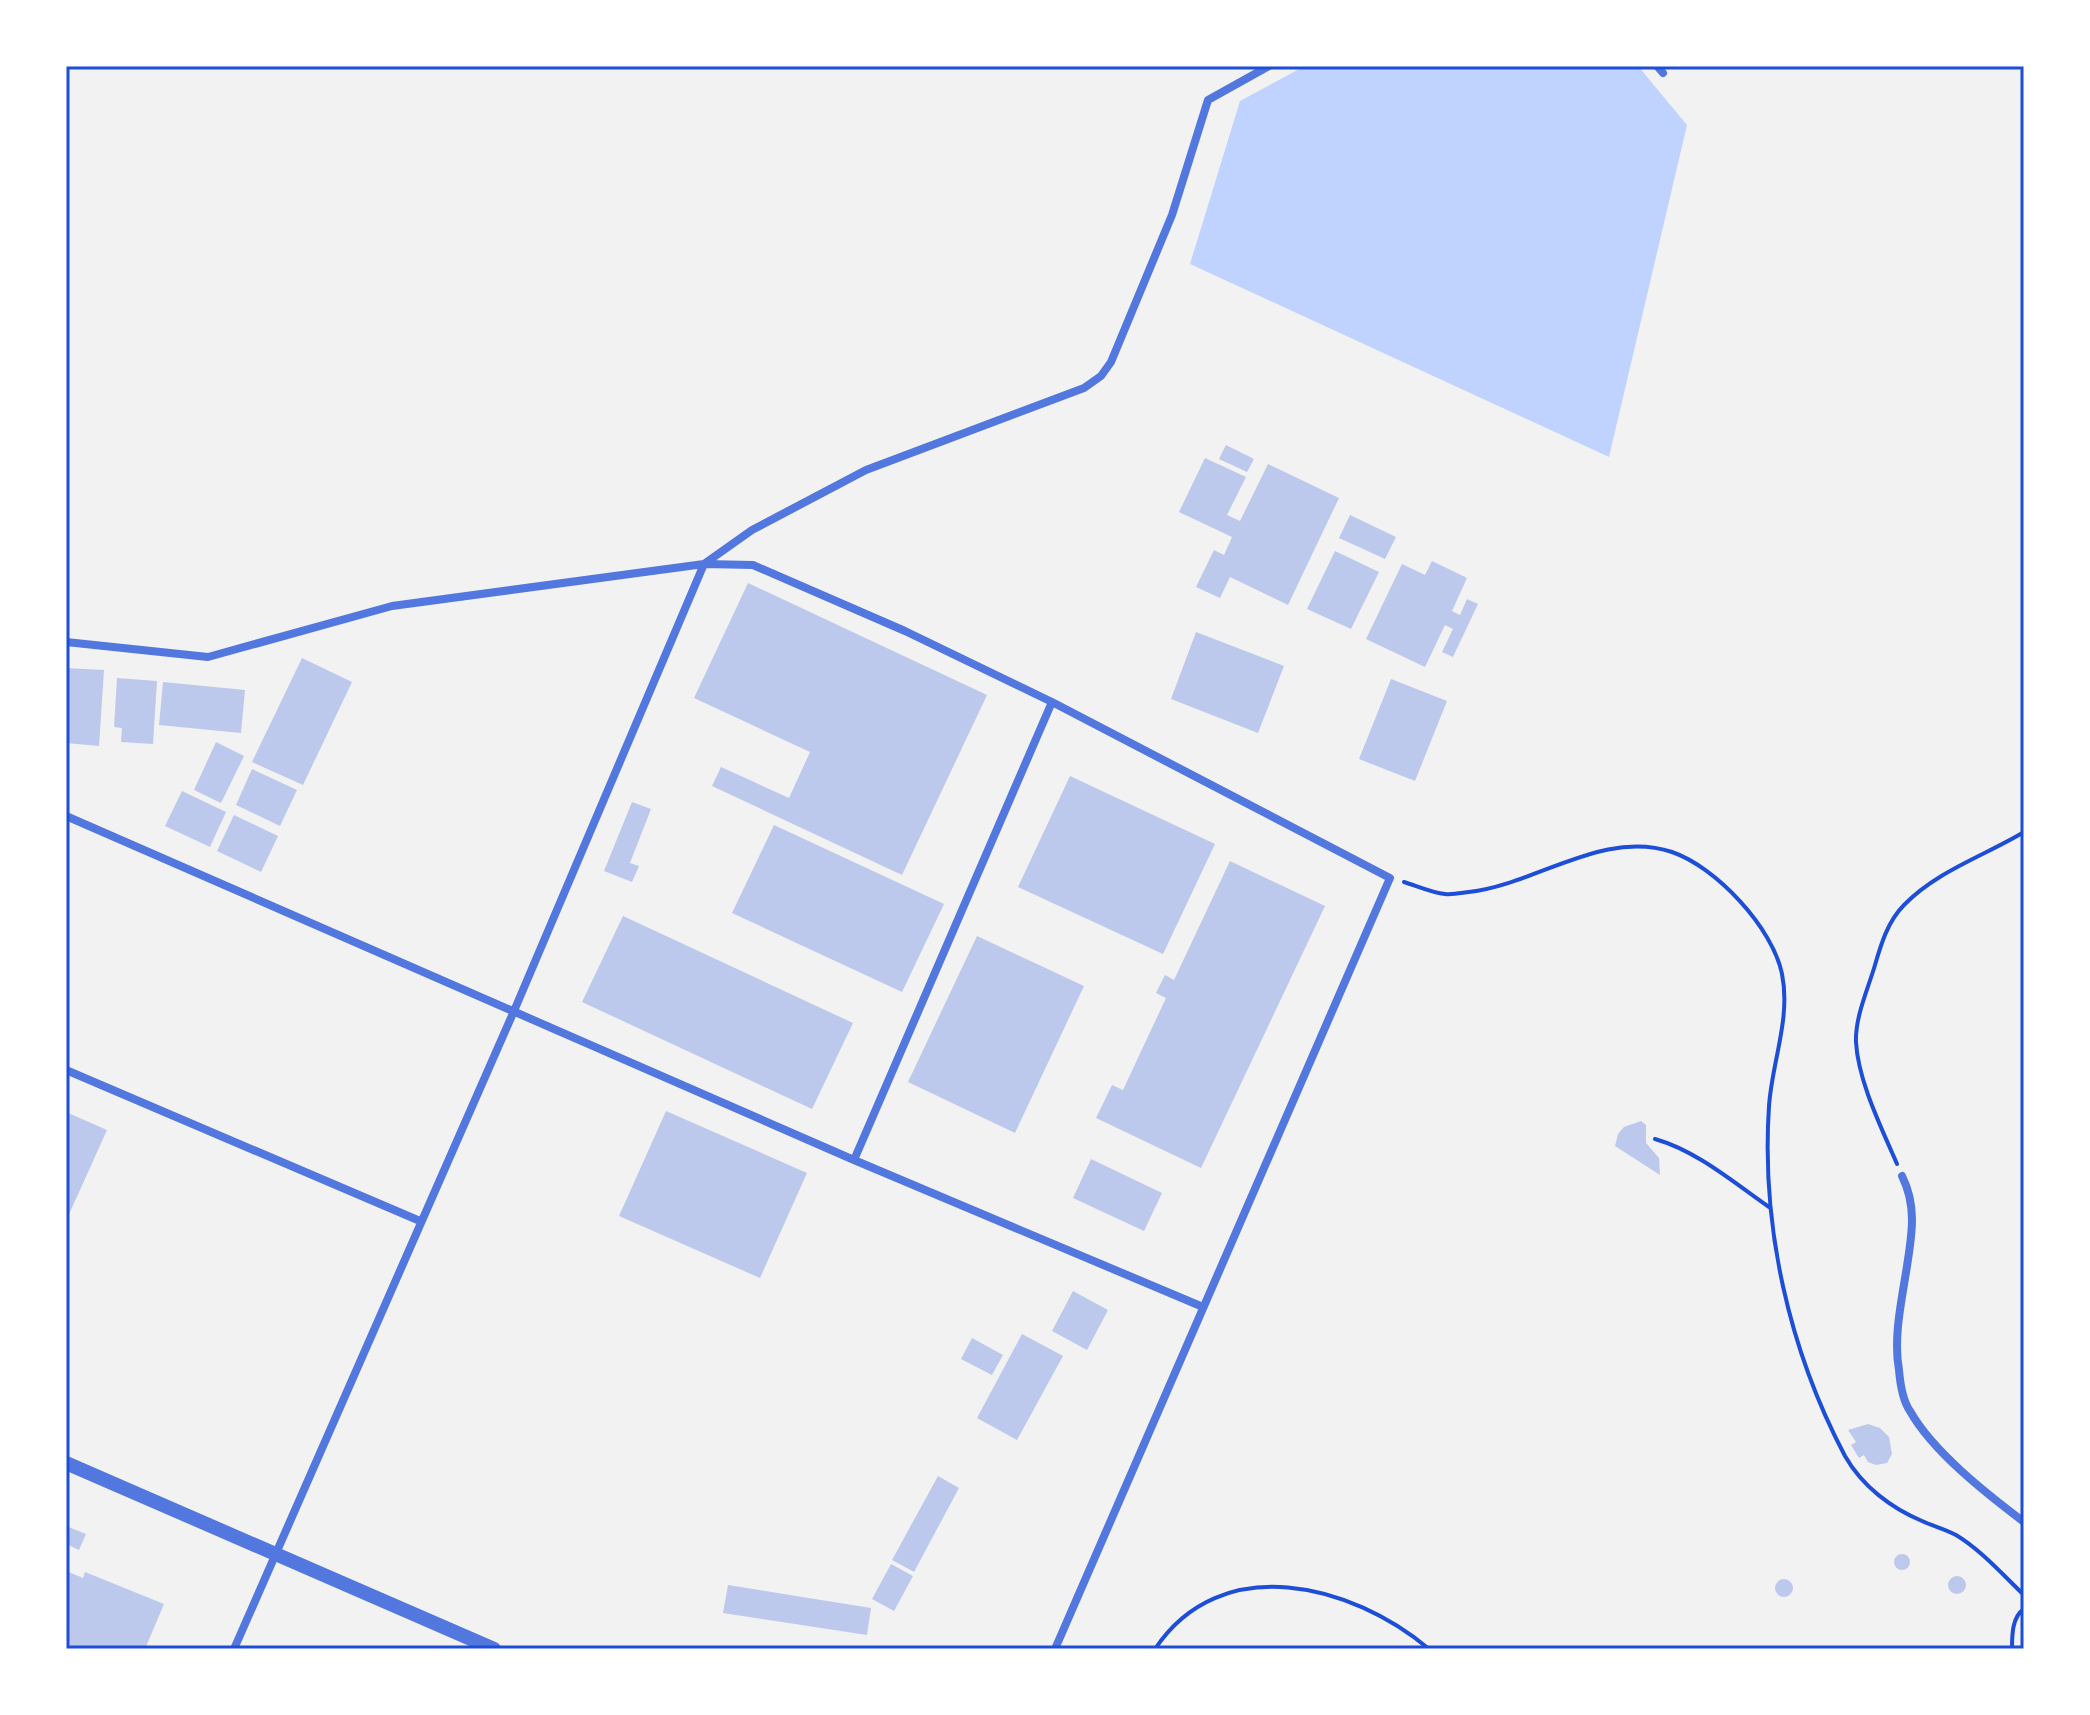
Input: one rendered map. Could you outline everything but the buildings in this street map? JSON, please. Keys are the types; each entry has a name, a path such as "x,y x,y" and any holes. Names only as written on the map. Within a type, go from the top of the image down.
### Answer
{"street":[{"path":"234,1649 514,1011 704,564 752,530 866,470 1084,388 1101,376 1111,362 1172,215 1208,100 1269,66"},
{"path":"66,642 208,657 392,606 704,564 753,565 905,631 1052,702 1390,878 1055,1649"},
{"path":"854,1160 1052,702"},
{"path":"66,816 854,1160 1203,1307"},
{"path":"66,1070 420,1221"},
{"path":"1902,1176 1911,1193 1913,1207 1911,1245 1898,1336 1898,1368 1908,1410 1946,1457 2024,1522"},
{"path":"66,1463 494,1649"}],"path":[{"path":"1902,1176 1860,1067 1856,1040 1860,1014 1883,938 1895,915 1906,903 1951,870 2024,832"},
{"path":"1390,878 1444,895 1496,889 1606,848 1631,846 1671,851 1702,866 1738,900 1767,937 1782,974 1783,1024 1769,1101 1767,1152 1770,1207 1791,1321 1817,1397 1847,1459 1864,1482 1887,1502 1956,1536 2024,1595"},
{"path":"1655,1139 1673,1144 1695,1156 1770,1207"},
{"path":"1155,1649 1177,1621 1203,1604 1243,1589 1295,1588 1349,1600 1407,1631 1429,1649"},
{"path":"2012,1649 2013,1630 2019,1613 2024,1609"}],"water":[{"path":"1305,66 1638,66 1687,125 1609,457 1190,264 1240,101"}]}
